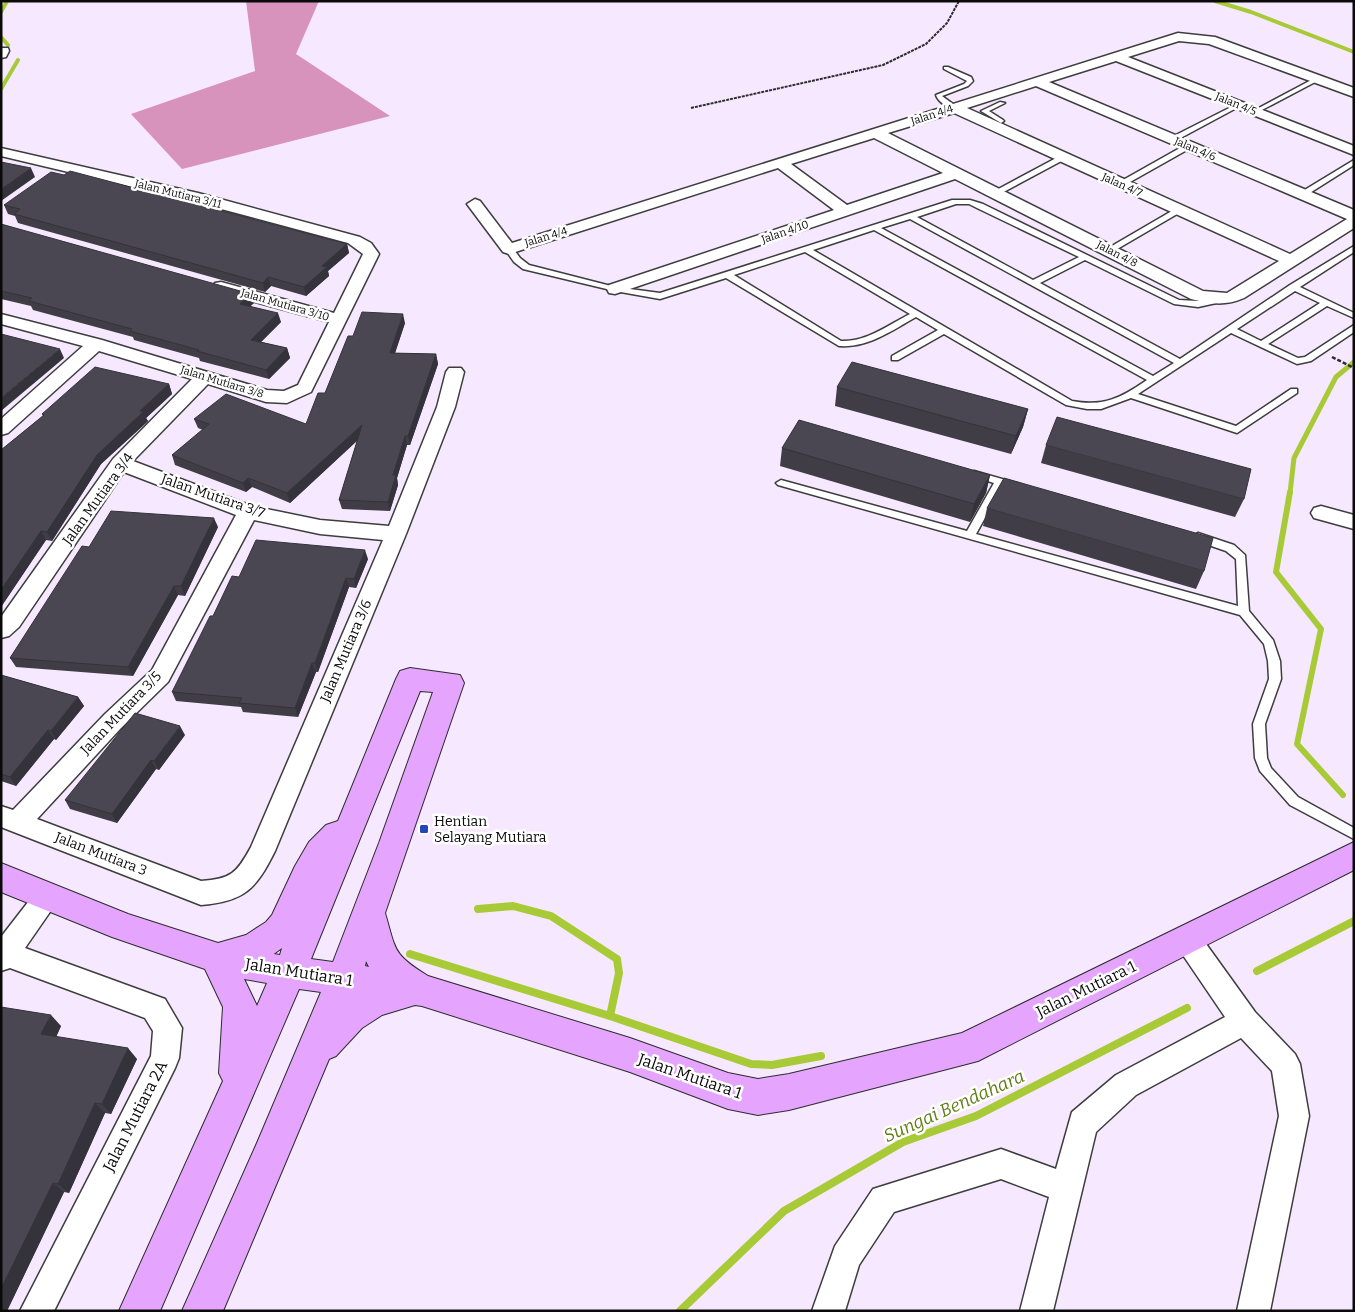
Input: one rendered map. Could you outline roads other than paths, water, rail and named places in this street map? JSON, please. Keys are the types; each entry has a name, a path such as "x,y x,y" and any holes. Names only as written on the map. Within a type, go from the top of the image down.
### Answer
{"street":[{"name":"Jalan 4/4","path":"509,249 1178,37 1200,38 1354,93"},
{"name":"Jalan 4/5","path":"1117,57 1354,150"},
{"name":"Jalan 4/6","path":"1037,82 1354,216"},
{"name":"Jalan 4/7","path":"955,108 986,118 1063,158 1290,260"},
{"name":"Jalan 4/8","path":"876,133 993,194 1197,295 1218,300"},
{"name":"Jalan Mutiara 3/11","path":"1,152 198,198 354,240"},
{"path":"780,164 845,211"},
{"path":"48,177 63,166"},
{"name":"Jalan 4/10","path":"615,289 954,174"},
{"path":"475,204 509,249"},
{"path":"1218,300 1238,294 1354,221"},
{"name":"Jalan Mutiara 3/8","path":"1,319 96,344 266,396 278,397 295,394 305,388 371,254 366,246 354,240"},
{"name":"Jalan Mutiara 3/10","path":"203,282 338,319"},
{"path":"1,429 96,344"},
{"name":"Jalan Mutiara 3/6","path":"201,893 224,892 248,878 262,851 396,534 446,407 455,372"},
{"name":"Jalan Mutiara 3/4","path":"1,630 11,621 120,463 205,377"},
{"name":"Jalan Mutiara 3/7","path":"120,463 248,512 320,527 396,534"},
{"name":"Jalan Mutiara 3/5","path":"9,819 160,676 248,512"},
{"path":"1321,513 1354,522"},
{"path":"139,1311 288,972 410,679 450,683 369,915 310,1062 202,1311"},
{"name":"Jalan Mutiara 3","path":"9,819 201,893"},
{"path":"237,1086 240,1006 217,958 256,946 276,935 284,925 327,840 351,824"},
{"name":"Jalan Mutiara 1","path":"1,877 124,927 217,958 288,972 422,990 472,1004 630,1056 728,1091 758,1097 790,1092 966,1049 1354,855"},
{"path":"2,955 48,896"},
{"path":"369,915 374,944 389,968 397,976 422,990"},
{"path":"1186,939 1244,1022 1285,1064 1294,1116 1253,1311"},
{"name":"Jalan Mutiara 2A","path":"2,955 155,1008 168,1028 165,1058 36,1311"},
{"path":"310,1062 331,1034 355,1011 385,997 422,990"},
{"path":"1036,1311 1083,1124 1126,1085 1244,1022"},
{"path":"828,1311 846,1257 884,1200 1001,1164 1067,1188"}],"lane":[{"path":"946,68 969,78 970,81 966,85 939,95 939,97 955,108"},
{"path":"1256,112 1317,79"},
{"path":"1001,120 986,118 984,111 1002,103"},
{"path":"1172,139 1239,105"},
{"path":"1120,184 1190,146"},
{"path":"993,194 1063,158"},
{"path":"1302,194 1354,162"},
{"path":"509,249 517,260 526,266 615,289 660,296 955,202 970,202 1177,302 1198,304 1218,300"},
{"path":"1109,250 1180,210"},
{"path":"910,216 1179,362"},
{"path":"875,228 1153,380"},
{"path":"807,250 1069,403 1092,408 1113,403 1153,380 1354,248"},
{"path":"1034,283 1083,258"},
{"path":"728,275 839,343 848,345 860,343 915,314"},
{"path":"1292,287 1354,316"},
{"path":"1261,345 1326,303"},
{"path":"1229,329 1297,360 1308,359 1354,328"},
{"path":"894,358 944,330"},
{"path":"1130,394 1237,430 1294,391"},
{"path":"962,470 1028,489"},
{"path":"970,536 1000,481"},
{"path":"781,483 1244,612 1269,643 1274,660 1275,679 1259,724 1261,758 1266,771 1294,801 1354,834"},
{"path":"1189,534 1230,548 1241,558 1244,612"}],"waterway":[{"path":"1,12 7,1"},
{"name":"Sungai Bendahara","path":"1215,1 1251,12 1354,52"},
{"path":"1,37 8,45"},
{"path":"1,89 18,60"},
{"name":"Sungai Bendahara","path":"1290,493 1294,458 1336,377 1354,362"},
{"name":"Sungai Bendahara","path":"1290,492 1276,572 1321,629 1297,744 1343,795"},
{"path":"478,909 513,906 551,916 617,959 619,973 610,1016"},
{"name":"Sungai Bendahara","path":"1257,971 1354,921"},
{"path":"410,954 610,1016"},
{"name":"Sungai Bendahara","path":"680,1311 784,1211 903,1142 976,1116 1187,1008"},
{"path":"610,1016 751,1064 772,1065 821,1056"}],"place":[{"name":"Hentian Selayang Mutiara","path":"424,829"}]}
